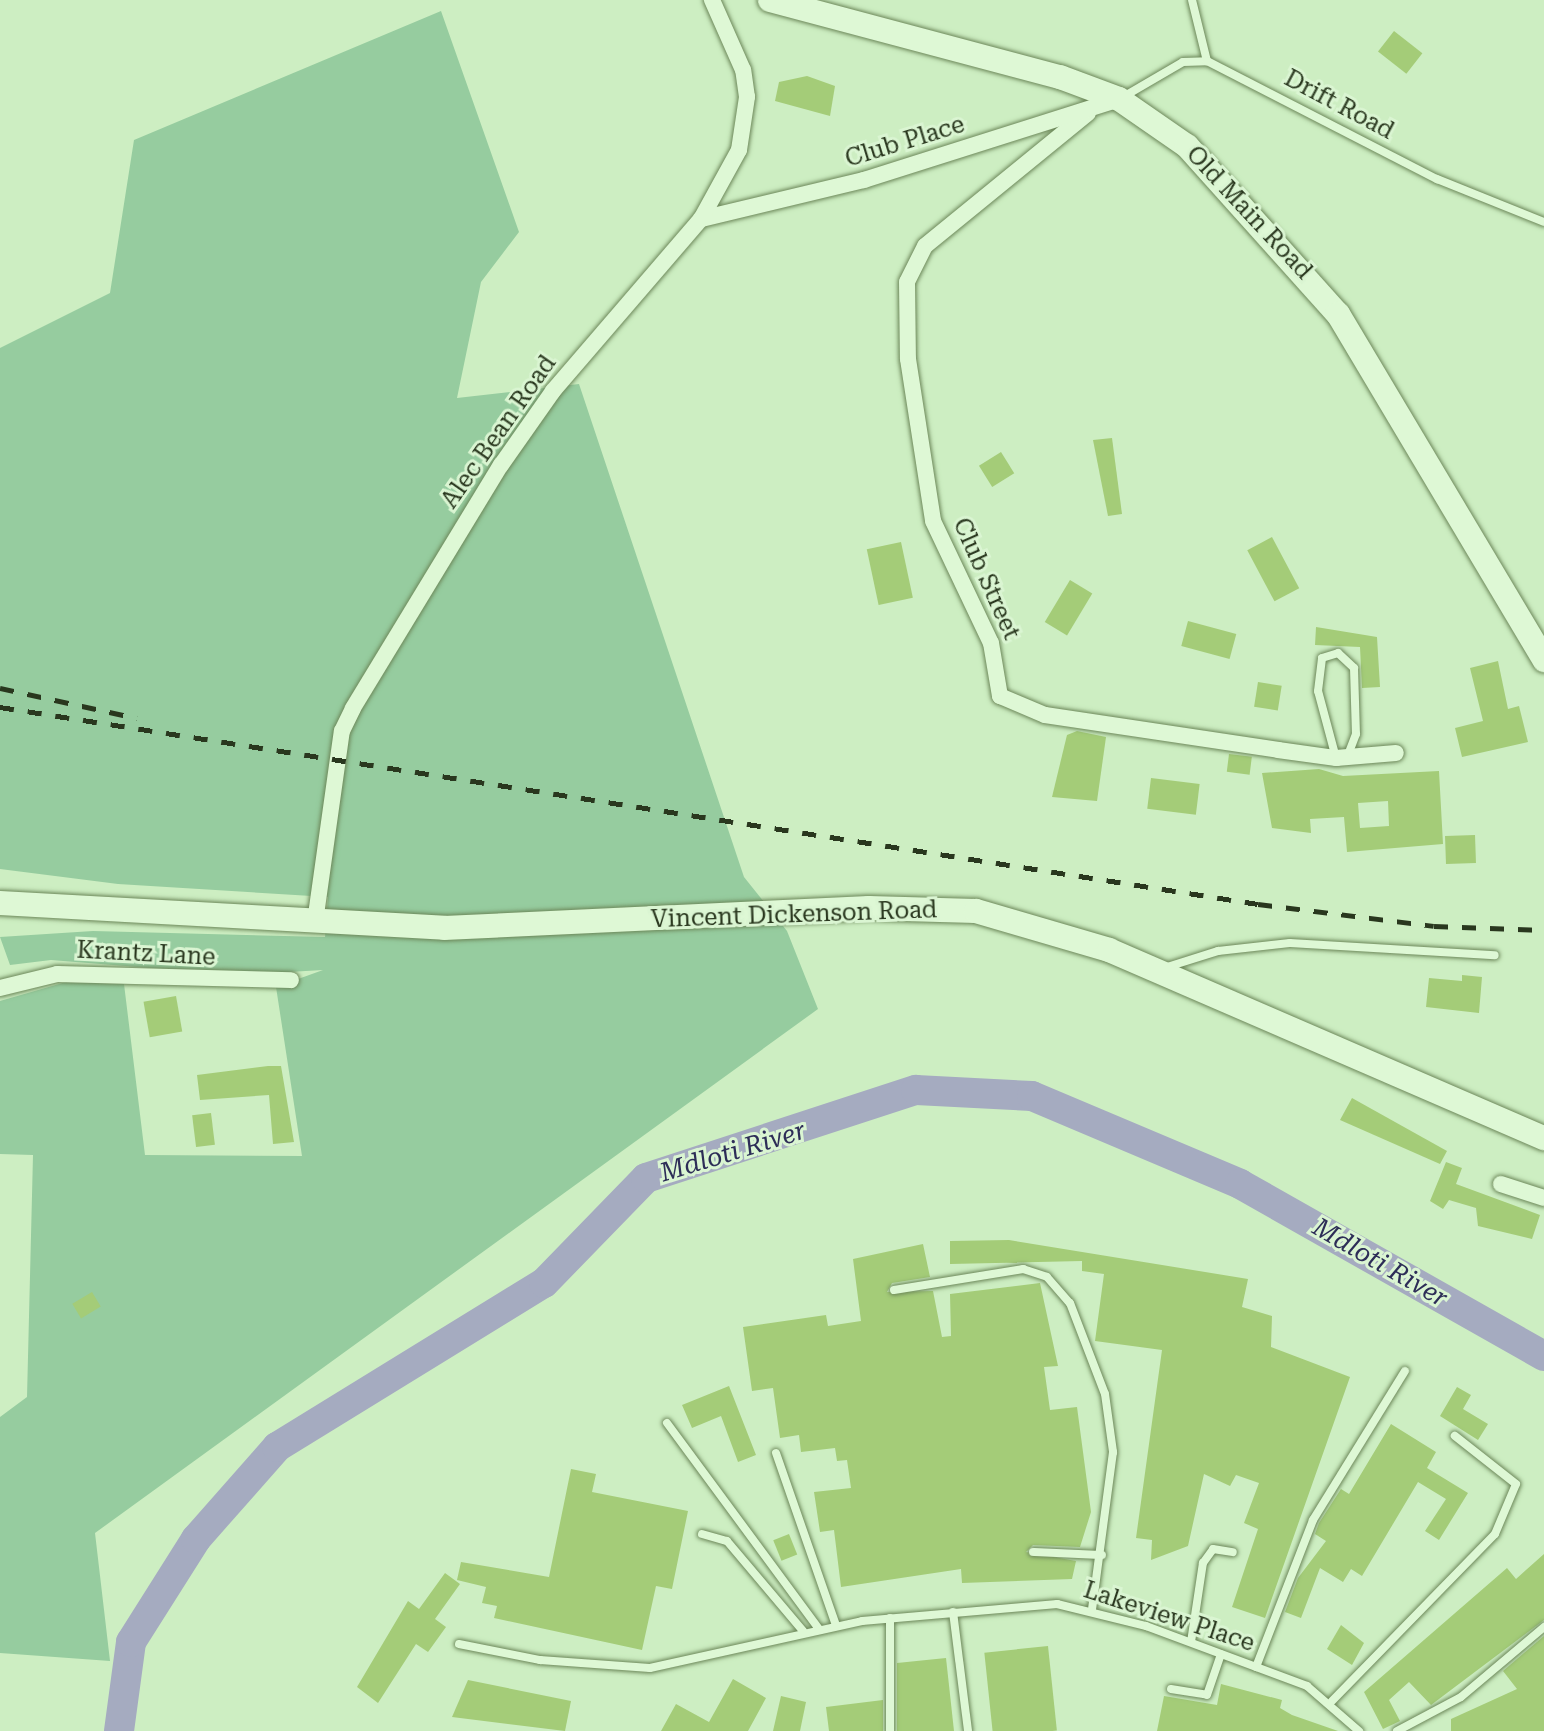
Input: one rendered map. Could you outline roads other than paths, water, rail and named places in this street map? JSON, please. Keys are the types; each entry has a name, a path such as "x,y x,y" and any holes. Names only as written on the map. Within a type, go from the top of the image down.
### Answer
{"main road":[{"name":"Old Main Road","path":"770,0 1012,62 1119,99 1187,146 1308,274 1544,660"},
{"name":"Vincent Dickenson Road","path":"0,903 315,922 512,927 927,907 1016,918 1159,971 1544,1138"}],"street":[{"name":"Alec Bean Road","path":"315,922 342,731 360,697 553,391 701,219 739,150 747,97 712,0"},
{"name":"Club Place","path":"701,219 864,180 1088,113 1119,99"},
{"name":"Club Street","path":"1088,113 912,263 908,359 942,550 991,643 1006,705 1341,758 1396,753"},
{"name":"Krantz Lane","path":"0,988 57,974 291,980"},
{"path":"1501,1184 1544,1198"}],"lane":[{"path":"1119,99 1183,62 1207,61 1192,0"},
{"name":"Drift Road","path":"1207,61 1437,179 1544,222"},
{"path":"1338,653 1354,668 1356,734 1341,758 1318,691 1322,658 1338,653"},
{"path":"1159,971 1218,951 1290,943 1495,955"},
{"path":"894,1290 1023,1269 1061,1290 1105,1394 1113,1452 1102,1555 1092,1610"},
{"path":"1256,1667 1313,1520 1405,1371"},
{"path":"667,1423 818,1628"},
{"path":"1332,1701 1495,1534 1516,1484 1455,1436"},
{"path":"776,1453 836,1625"},
{"path":"702,1534 727,1541 803,1631"},
{"path":"1191,1642 1203,1563 1213,1549 1233,1552"},
{"path":"1033,1552 1102,1555"},
{"name":"Lakeview Place","path":"459,1644 540,1660 650,1668 836,1625 1041,1604 1092,1610 1256,1667 1332,1701 1359,1731"},
{"path":"953,1612 968,1731"},
{"path":"890,1618 890,1731"},
{"path":"1397,1731 1461,1697 1544,1627"},
{"path":"1171,1689 1207,1695 1221,1654"}],"waterway":[{"name":"Mdloti River","path":"119,1731 131,1642 196,1539 277,1447 544,1283 646,1178 916,1090 1032,1096 1240,1184 1544,1356"}],"railway":[{"path":"0,688 137,718"},
{"path":"0,707 1258,904 1434,926 1544,930"}]}
